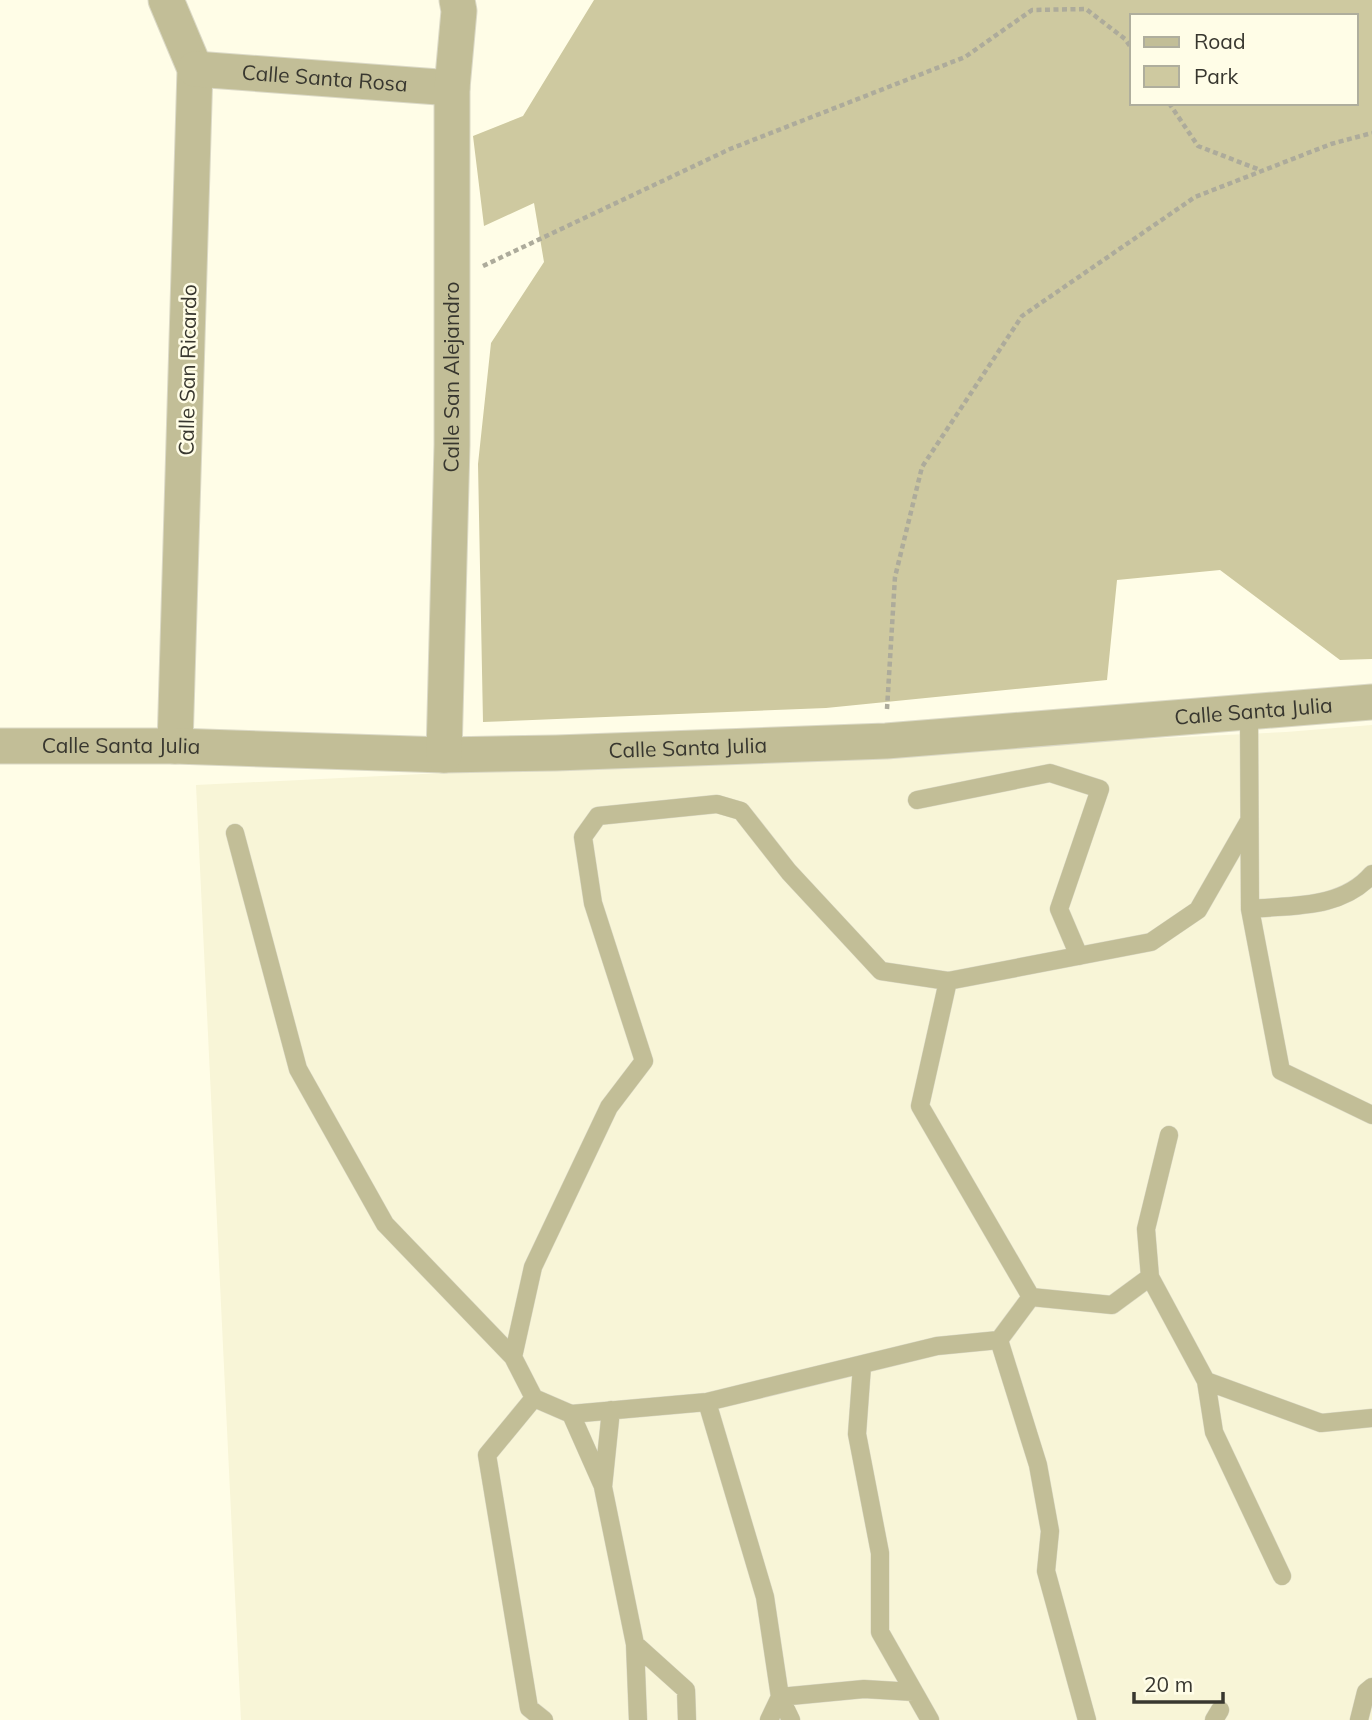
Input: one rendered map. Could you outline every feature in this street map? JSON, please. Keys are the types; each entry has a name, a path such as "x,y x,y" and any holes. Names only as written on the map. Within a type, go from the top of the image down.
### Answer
{"street":[{"name":"Calle San Ricardo","path":"166,0 195,69 175,746"},
{"name":"Calle San Alejandro","path":"444,755 454,280 452,88 460,4"},
{"name":"Calle Santa Rosa","path":"195,69 452,88"},
{"name":"Calle Santa Julia","path":"0,746 175,746 444,755 886,741 1249,714 1372,702"}],"lane":[{"path":"1249,714 1250,909 1281,1071 1372,1115"},
{"path":"917,800 1050,773 1100,789 1059,909 1079,956"},
{"path":"513,1357 533,1267 609,1107 644,1061 593,903 583,836 598,816 716,804 741,811 789,872 881,971 947,981 1151,942 1198,910 1250,821"},
{"path":"235,833 298,1069 385,1224 513,1357 534,1398 571,1414 707,1402 937,1346 999,1340 1031,1297"},
{"path":"1250,909 1328,902 1363,884 1372,874"},
{"path":"947,981 920,1106 1031,1297"},
{"path":"1169,1135 1146,1228 1150,1277 1206,1381 1214,1432 1282,1576"},
{"path":"1031,1297 1112,1305 1150,1277"},
{"path":"999,1340 1038,1465 1050,1531 1046,1571 1087,1720"},
{"path":"862,1366 857,1433 880,1553 880,1632 930,1720"},
{"path":"1206,1381 1321,1423 1372,1418"},
{"path":"534,1398 487,1455 529,1707 544,1720"},
{"path":"707,1402 765,1597 780,1697 791,1720"},
{"path":"603,1487 611,1410"},
{"path":"571,1414 603,1487 635,1644 638,1720"},
{"path":"635,1644 686,1690 687,1720"},
{"path":"1359,1720 1366,1692 1372,1687"},
{"path":"780,1697 864,1689 915,1692"},
{"path":"769,1720 780,1697"}],"path":[{"path":"454,280 730,149 965,57 1032,10 1086,9 1125,39 1130,47"},
{"path":"1170,105 1198,146 1261,171"},
{"path":"886,741 895,577 922,467 1022,316 1195,197 1331,144 1372,133"}],"shaded area":[{"path":"1372,725 1372,1720 241,1720 196,785 1286,732"}],"green space":[{"path":"594,0 1372,0 1372,659 1340,660 1220,570 1117,580 1107,680 826,708 483,722 478,464 491,343 544,262 534,203 484,226 473,136 523,116"}]}
